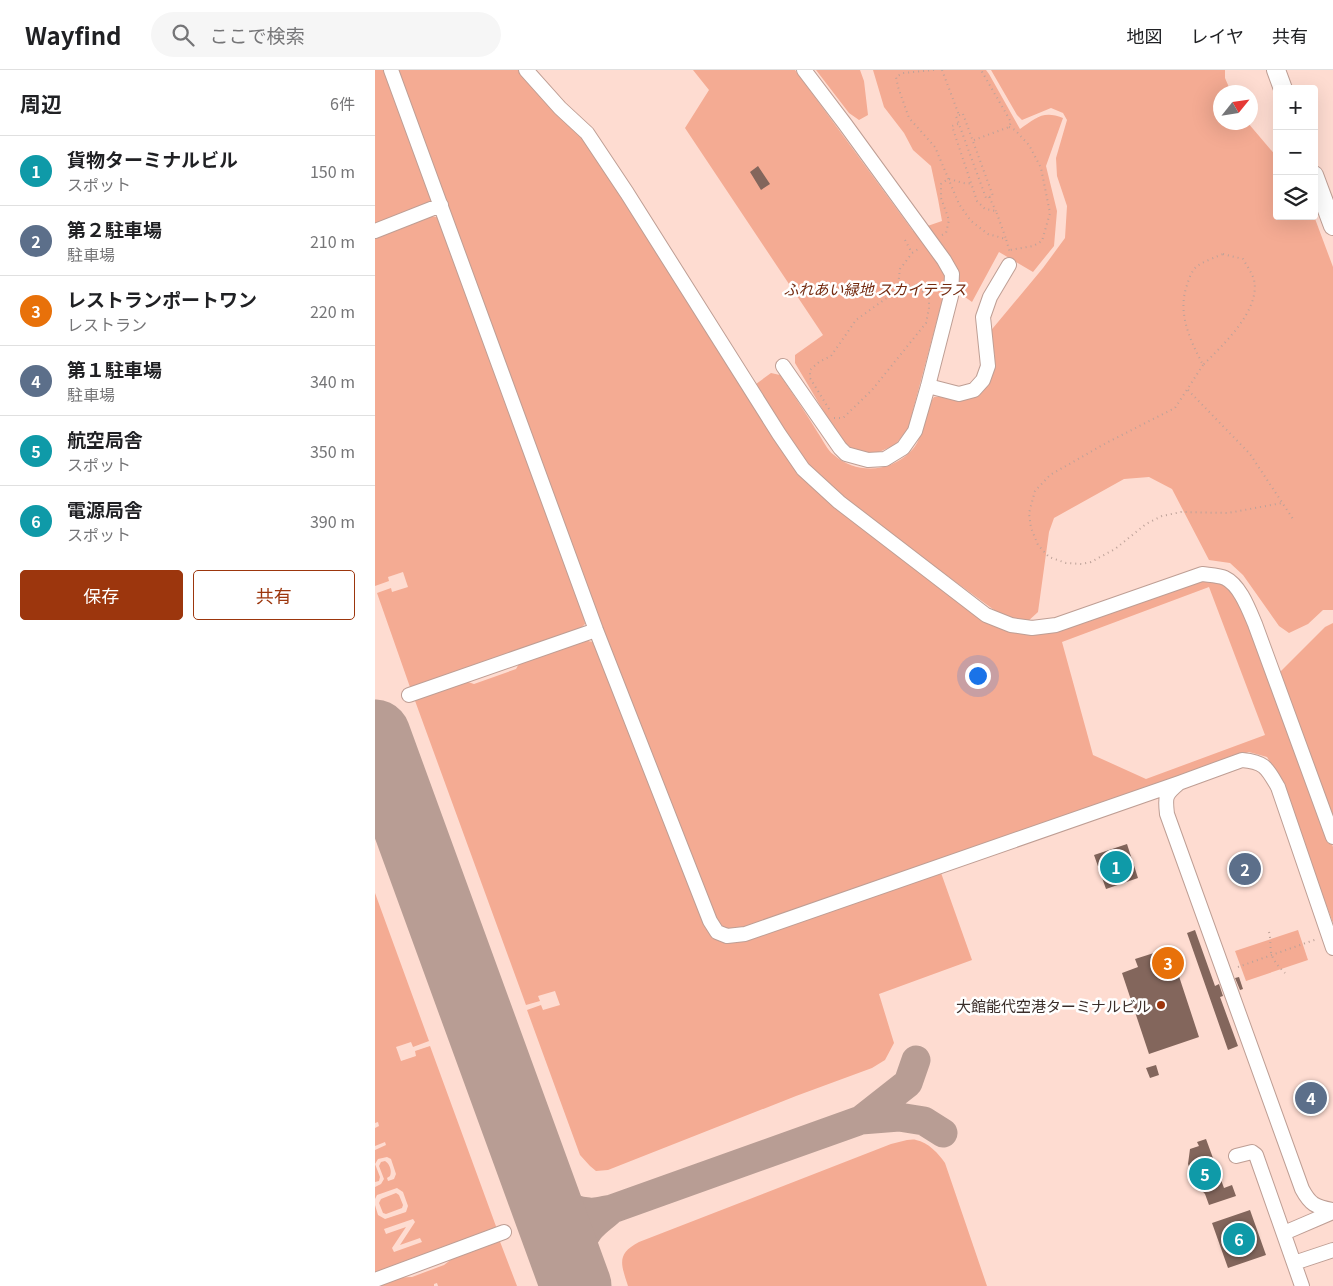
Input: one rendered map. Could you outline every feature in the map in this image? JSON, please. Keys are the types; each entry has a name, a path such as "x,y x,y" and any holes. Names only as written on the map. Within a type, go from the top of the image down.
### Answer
{"main road":[{"path":"1276,70 1282,85"},
{"path":"1318,186 1333,226"}],"street":[{"path":"391,70 596,630 710,922 717,932 727,936 745,934 1242,760 1251,760 1262,764 1277,787 1330,941"},
{"path":"526,70 560,108 587,133 779,434 803,468 839,502 986,615 1011,625 1032,628 1056,625 1202,574 1226,578 1237,589 1247,604 1333,837"},
{"path":"783,366 846,454 868,460 885,460 903,448 915,431 951,296 952,274 944,260 804,70"},
{"path":"375,231 441,205"},
{"path":"928,386 959,394 974,390 983,380 989,366 983,317 991,297 1009,265"},
{"path":"409,695 596,630"},
{"path":"1179,783 1168,793 1165,802 1167,814 1302,1189 1308,1200 1316,1206 1333,1211"},
{"path":"1236,1156 1252,1152 1256,1155 1302,1286"},
{"path":"1278,1216 1286,1222 1301,1220 1306,1215 1308,1200"},
{"path":"1284,1232 1333,1211"},
{"path":"375,1280 504,1232"},
{"path":"1294,1263 1333,1250"}],"path":[{"path":"934,70 903,73 897,77 897,87 909,118 935,146 959,204 971,221 989,234 1007,239"},
{"path":"942,70 959,115 956,116 986,198 989,197 1007,239 1010,250 1009,265"},
{"path":"981,70 1011,122 1009,127"},
{"path":"959,115 963,114 973,140 993,196 989,197"},
{"path":"959,124 952,126 977,201 985,209 996,211"},
{"path":"973,140 1009,127 1015,130 1029,145 1041,168 1050,213 1042,242 1033,246 1010,250"},
{"path":"829,410 810,378 810,370 819,362 831,356 856,320 888,297 898,286 900,269 912,253 946,232 949,220 941,198 941,184 948,179 971,184"},
{"path":"905,240 912,253"},
{"path":"1203,365 1191,342 1185,324 1183,305 1185,290 1196,267 1223,254 1243,259 1254,280 1254,291 1251,306 1231,337 1203,365 1175,408 1050,475 1035,491 1029,513 1031,528 1038,545 1049,557 1066,563 1082,564 1091,562 1115,548 1146,524 1162,516 1181,512 1228,513 1282,503"},
{"path":"834,418 843,418 872,390 926,323 929,296 913,285 898,286"},
{"path":"1188,389 1250,454 1293,519"},
{"path":"1269,932 1275,963 1285,973"},
{"path":"1237,967 1272,955 1330,941"}],"green space":[{"path":"375,70 386,70 432,194 431,202 375,227"},
{"path":"397,70 520,70 581,132 795,465 1014,632 1200,580 1228,584 1235,592 1256,642 1333,847 1333,923 1278,775 1267,757 1249,752 732,933 715,925 565,527","holes":["1209,587 1265,735 1146,779 1093,755 1062,642"]},
{"name":"ふれあい緑地 スカイテラス","path":"693,70 795,70 913,231 942,221 931,166 913,150 904,133 884,107 873,70 986,70 1020,129 1040,116 1050,115 1063,118 1046,166 1057,211 1054,246 1033,272 999,252 972,302 958,292 944,294 908,429 895,445 879,452 859,454 840,439 795,363 795,355 823,335 685,128 709,90"},
{"path":"816,70 860,70 864,81 868,115 859,120 849,113"},
{"path":"991,70 1225,70 1225,78 1228,85 1213,85 1213,130 1254,130 1273,152 1273,220 1315,220 1333,267 1333,610 1323,610 1308,624 1289,633 1279,626 1243,575 1230,563 1209,560 1172,489 1149,477 1124,479 1054,518 1049,532 1038,612 1026,623 1005,618 868,518 806,466 757,392 756,384 771,373 780,375 827,448 852,466 872,468 892,464 910,452 919,440 927,410 934,397 976,394 989,384 994,368 995,356 988,334 1043,268 1065,238 1067,206 1057,176 1056,158 1067,120 1063,113 1051,108 1022,120 1017,115"},
{"path":"426,216 437,217 446,232 584,612 585,624 578,631 411,690 377,593 391,588 392,592 408,587 403,572 388,577 389,581 375,586 375,236"},
{"path":"1333,623 1333,822 1280,672 1325,627"},
{"path":"583,640 593,642 599,652 706,929 716,936 940,870 972,960 879,994 894,1043 885,1060 872,1068 608,1170 596,1171 580,1155 527,1010 541,1005 543,1010 560,1005 555,991 538,996 540,1001 526,1005 414,698 462,680 474,684 516,669 520,662"},
{"path":"375,893 429,1041 413,1047 411,1042 396,1047 401,1061 416,1056 415,1051 430,1046 497,1229 375,1274 375,1205 378,1215 385,1219 406,1212 408,1206 403,1192 397,1188 377,1195 375,1199 375,1187 381,1184 384,1179 379,1166 381,1162 385,1161 390,1168 391,1172 387,1178 388,1181 394,1179 396,1174 391,1159 387,1157 378,1159 375,1164 375,1150 386,1145 385,1142 375,1146 375,1128 379,1126 378,1122 375,1123","holes":["413,1219 415,1222 400,1245 420,1238 422,1242 394,1252 392,1248 406,1227 386,1234 384,1229"]},
{"path":"1298,930 1308,960 1246,981 1235,951"},
{"path":"907,1140 925,1143 945,1163 987,1286 628,1286 622,1260 627,1251 639,1242 891,1144"},
{"path":"375,1164 380,1177 379,1181 375,1182"},
{"path":"396,1193 399,1195 403,1205 402,1208 386,1214 383,1213 379,1203 381,1199"},
{"path":"499,1239 517,1286 438,1286 437,1283 434,1286 375,1286 391,1278 412,1277 444,1265 457,1255"}],"building":[{"path":"758,166 770,184 761,190 750,172"},
{"path":"1127,844 1138,878 1106,889 1094,855"},
{"path":"1195,930 1215,986 1219,984 1223,996 1220,997 1238,1046 1228,1050 1187,933"},
{"name":"大館能代空港ターミナルビル","path":"1157,952 1162,958 1172,955 1199,1037 1149,1054 1122,973 1138,967 1135,959"},
{"path":"1239,977 1243,989 1240,990 1235,978"},
{"path":"1156,1065 1159,1075 1150,1078 1146,1068"},
{"path":"1206,1139 1224,1188 1232,1185 1236,1196 1209,1205 1205,1194 1196,1184 1188,1164 1190,1149 1199,1146 1197,1142"},
{"path":"1250,1210 1266,1255 1228,1268 1212,1223"}],"taxiway":[{"path":"861,1120 908,1083 916,1060"},
{"path":"535,1176 564,1205 580,1211 595,1212 612,1209 861,1120 899,1117 924,1121 943,1133"},
{"path":"576,1286 577,1264 581,1243 591,1227 612,1209"}],"runway":[{"path":"375,735 576,1286"}],"place":[{"name":"貨物ターミナルビル","path":"1116,867"},
{"name":"第２駐車場","path":"1245,869"},
{"name":"レストランポートワン","path":"1168,963"},
{"name":"大館能代空港ターミナルビル","path":"1161,1005"},
{"name":"第１駐車場","path":"1311,1098"},
{"name":"航空局舎","path":"1205,1174"},
{"name":"電源局舎","path":"1239,1239"}]}
